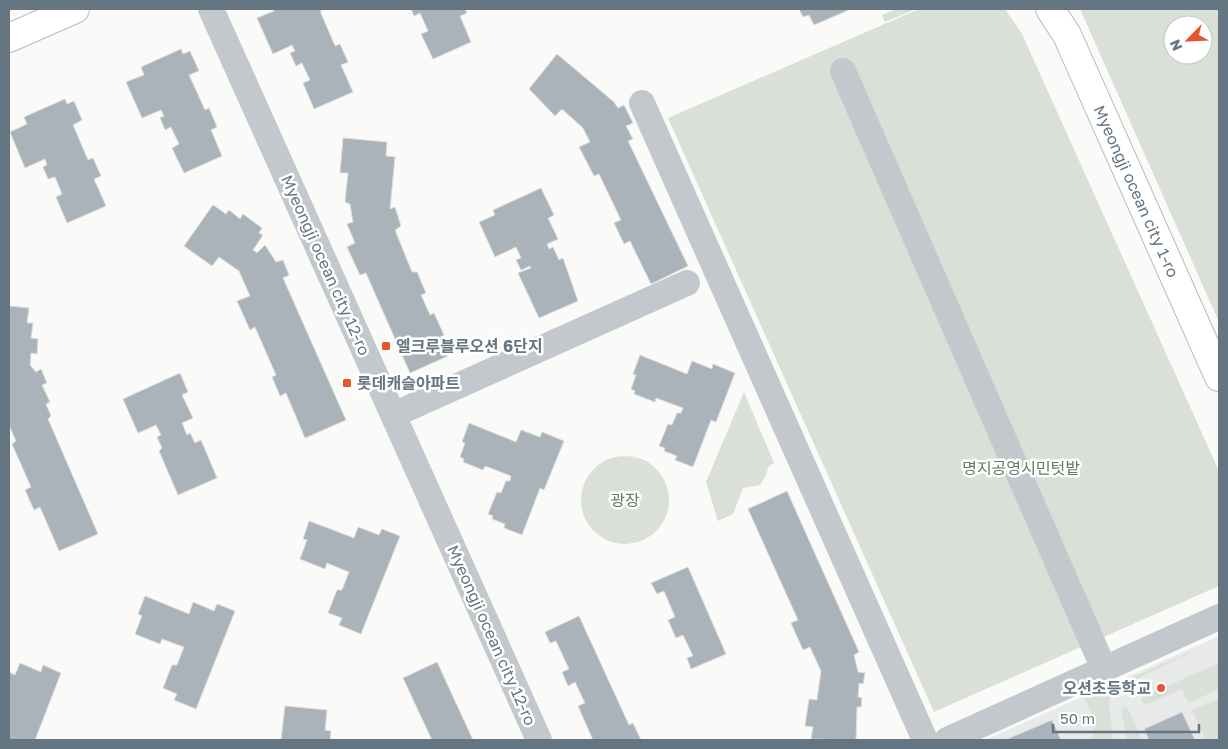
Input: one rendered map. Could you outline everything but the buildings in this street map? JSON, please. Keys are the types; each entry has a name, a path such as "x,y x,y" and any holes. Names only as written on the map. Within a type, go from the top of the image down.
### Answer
{"main road":[{"path":"9,38 75,9"},
{"name":"Myeongji ocean city 1-ro","path":"1050,9 1067,35 1219,377"}],"street":[{"name":"Myeongji ocean city 12-ro","path":"211,9 539,740"},
{"path":"843,71 1104,669"},
{"path":"642,103 924,740"},
{"path":"393,415 687,283"},
{"path":"947,740 1219,617"}],"shaded area":[{"name":"오션초등학교","path":"1219,636 1219,740 985,740"}],"green space":[{"path":"896,9 916,9 885,22 882,15"},
{"name":"명지공영시민텃밭","path":"919,9 1005,9 1022,34 1219,471 1219,586 934,712 668,118"},
{"path":"1080,9 1219,9 1219,322"},
{"path":"744,392 774,463 769,466 760,485 743,488 733,514 718,521 706,482"},
{"name":"광장","path":"625,456 642,459 656,469 666,483 669,500 666,517 656,531 642,541 625,544 608,541 594,531 584,517 581,500 584,483 594,469 608,459"},
{"path":"1206,645 1116,689 1109,701 1113,740 1092,740 1095,725 1085,698"},
{"path":"1219,663 1219,689 1189,703 1182,689 1146,705 1142,702 1142,697"},
{"path":"1219,699 1219,740 1206,740 1192,710"},
{"path":"1127,707 1142,740 1127,740 1121,710"}],"place":[{"name":"엘크루블루오션 6단지","path":"386,346"},
{"name":"롯데캐슬아파트","path":"347,383"},
{"name":"오션초등학교","path":"1161,688"}]}
